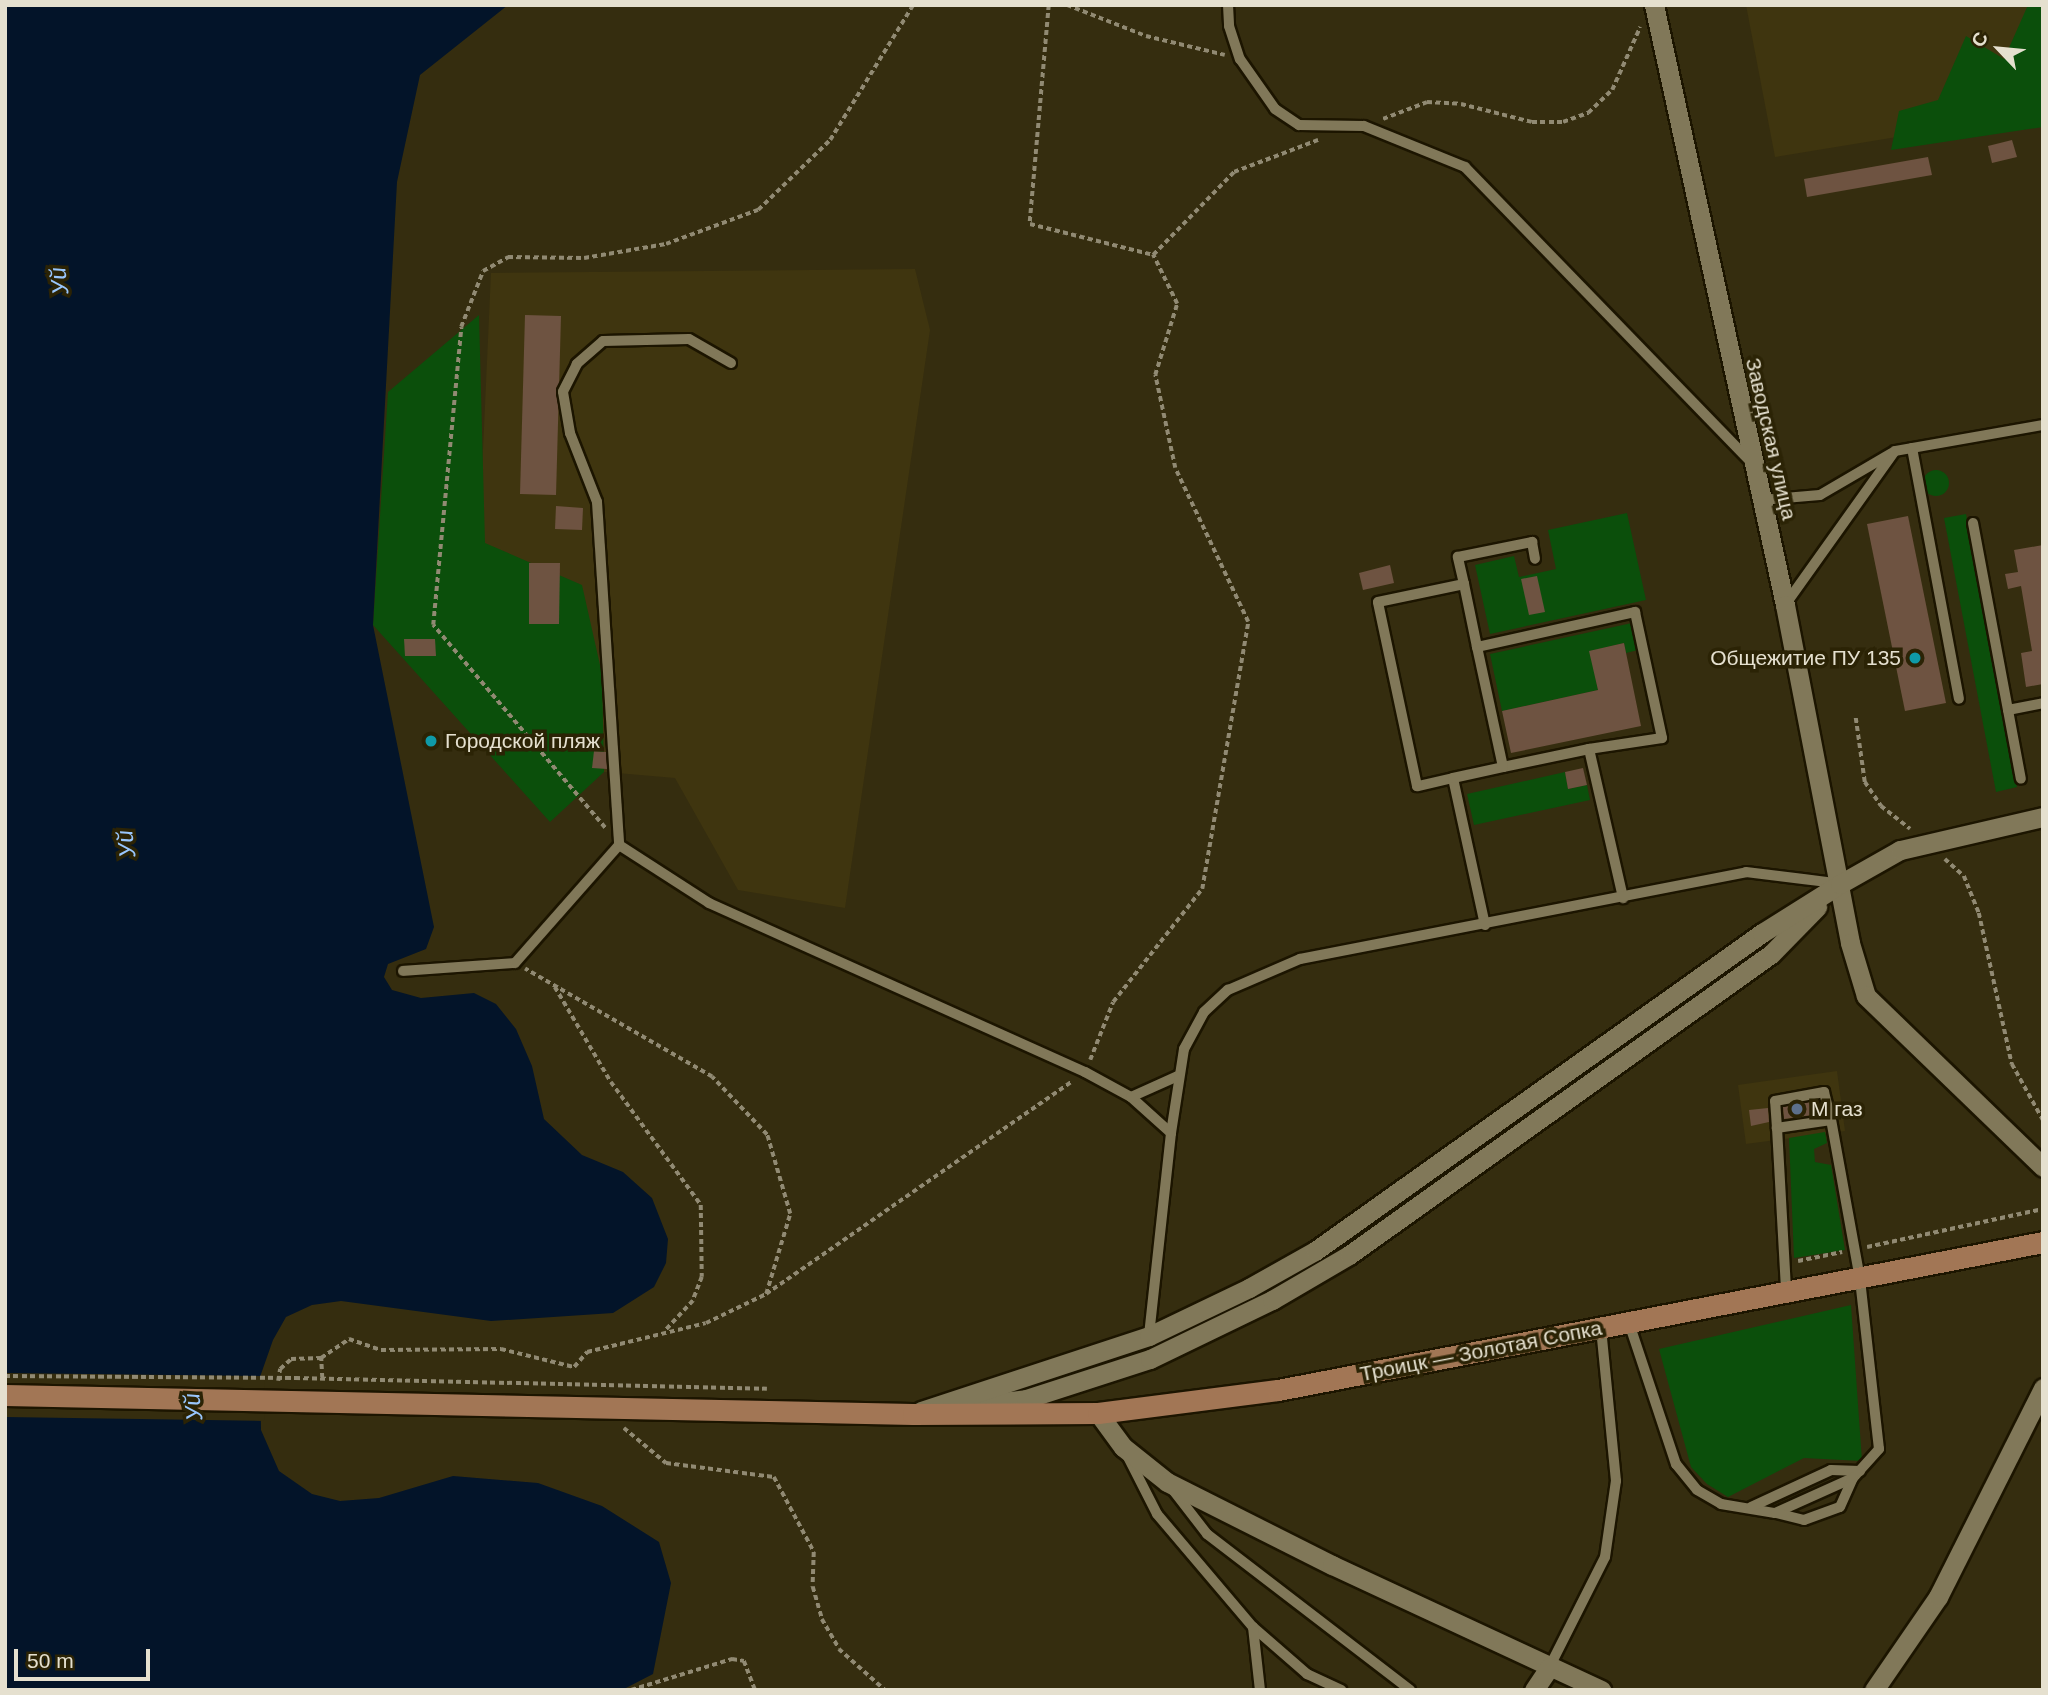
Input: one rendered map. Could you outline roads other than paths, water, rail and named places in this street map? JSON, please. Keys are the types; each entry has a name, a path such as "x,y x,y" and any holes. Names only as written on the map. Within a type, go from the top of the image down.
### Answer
{"street":[{"name":"Заводская улица","path":"1649,11 1785,605 1850,943 1866,996 2043,1167"},
{"path":"913,1414 1149,1336 1315,1251 1762,933 1840,884 1900,850 2043,817"},
{"path":"913,1414 1038,1395 1150,1359 1272,1300 1349,1255 1771,954 1840,884"},
{"name":"Троицк — Золотая Сопка","path":"5,1395 288,1390 913,1414 1098,1413 1278,1390 2043,1242"},
{"path":"1874,1690 1938,1597 2043,1388"},
{"path":"1098,1413 1123,1447 1167,1482 1549,1668 1601,1690"},
{"path":"1534,1690 1549,1668"}],"lane":[{"path":"1228,5 1229,26 1240,59 1275,109 1299,125 1364,126 1465,167 1752,463"},
{"path":"403,971 515,962 619,845 597,502 570,433 563,392 577,364 603,341 689,339 731,363"},
{"path":"1761,500 1820,495 1895,451 2043,425"},
{"path":"1912,448 1959,699"},
{"path":"1785,605 1895,451"},
{"path":"1973,523 2021,779"},
{"path":"1503,767 1458,557 1532,541 1535,559"},
{"path":"1464,584 1378,602 1417,786 1589,749 1662,738 1635,612 1477,647"},
{"path":"2008,710 2043,704"},
{"path":"1589,749 1623,898"},
{"path":"1453,778 1485,925"},
{"path":"619,845 709,903 1085,1072 1131,1097 1171,1133"},
{"path":"1149,1336 1171,1133 1184,1049 1203,1012 1228,990 1300,959 1746,872 1840,884"},
{"path":"1131,1097 1178,1076"},
{"path":"1629,1322 1676,1464 1697,1490 1721,1504 1750,1507 1804,1520 1840,1507 1856,1475 1879,1449 1860,1279 1824,1092 1775,1101 1786,1292"},
{"path":"1777,1128 1831,1120"},
{"path":"1549,1668 1605,1557 1615,1493 1601,1328"},
{"path":"1123,1447 1157,1514 1253,1627 1307,1674 1342,1690"},
{"path":"1750,1507 1831,1470 1856,1475"},
{"path":"1775,1513 1856,1475"},
{"path":"1167,1482 1207,1534 1410,1690"},
{"path":"1253,1627 1260,1690"}],"water":[{"name":"Уй","path":"5,5 508,5 420,75 397,182 373,625 434,927 426,949 388,964 384,977 392,990 421,998 474,993 496,1004 516,1029 532,1066 544,1119 582,1155 623,1172 652,1198 668,1239 666,1263 654,1287 613,1313 491,1321 341,1301 312,1305 286,1317 273,1340 260,1377 261,1430 279,1471 312,1494 340,1501 379,1498 453,1476 538,1483 602,1506 659,1542 671,1583 653,1674 622,1690 5,1690"}],"place":[{"name":"Общежитие ПУ 135","path":"1915,658"},
{"name":"Городской пляж","path":"431,741"},
{"name":"М газ","path":"1797,1109"}]}
